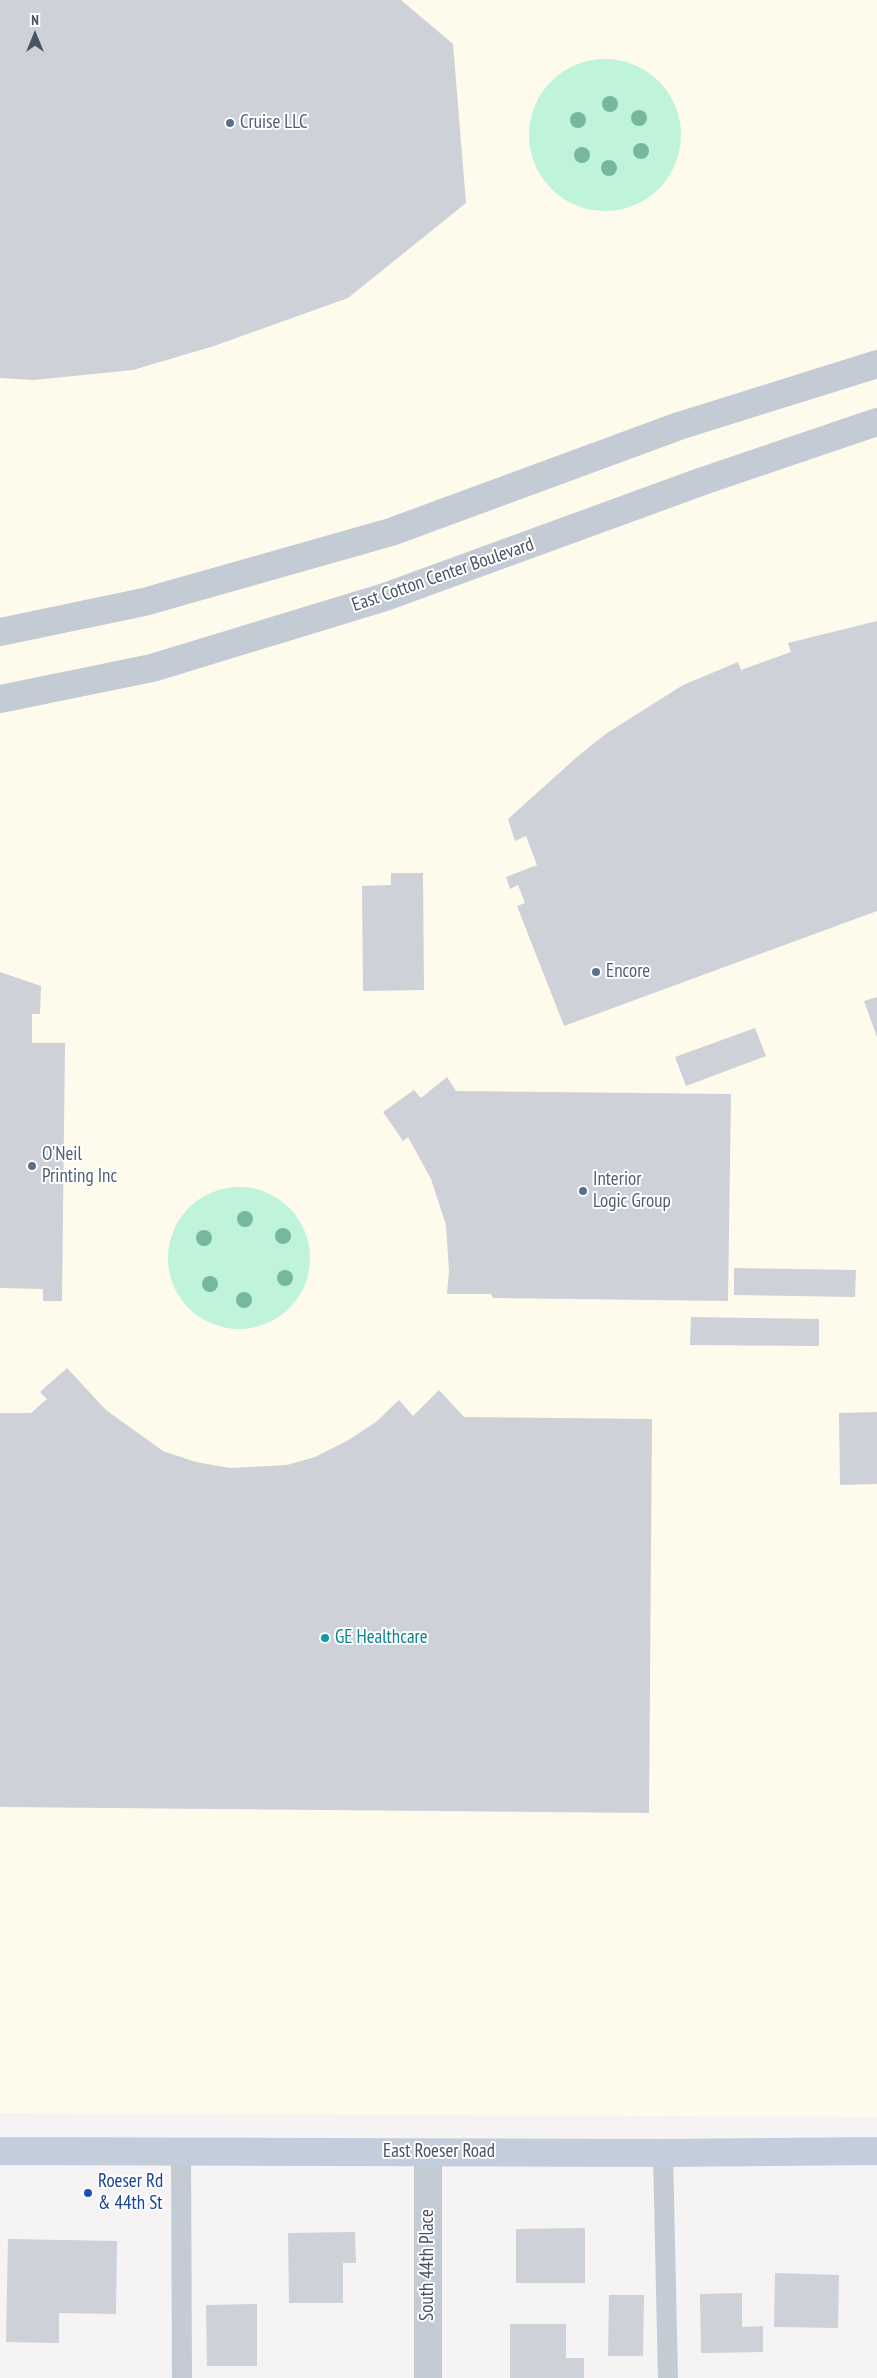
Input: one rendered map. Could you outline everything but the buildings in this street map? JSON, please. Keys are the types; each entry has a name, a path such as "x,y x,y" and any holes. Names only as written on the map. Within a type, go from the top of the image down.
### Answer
{"street":[{"path":"0,632 144,602 391,532 679,426 877,364"},
{"name":"East Cotton Center Boulevard","path":"0,699 152,668 385,597 703,481 877,422"},
{"name":"East Roeser Road","path":"0,2150 428,2153 877,2151"},
{"name":"South 44th Place","path":"428,2153 428,2378"}],"lane":[{"path":"181,2150 182,2378"},
{"path":"663,2153 668,2378"}],"shaded area":[{"path":"0,0 877,0 877,2117 0,2113"}],"green space":[{"path":"605,59 634,65 647,72 658,82 668,93 675,106 681,135 675,164 668,177 658,188 647,198 634,205 605,211 576,205 563,198 552,188 542,177 535,164 529,135 535,106 542,93 552,82 563,72 576,65"},
{"path":"239,1187 253,1188 266,1192 279,1199 289,1208 298,1218 305,1231 309,1244 309,1272 305,1285 298,1298 289,1308 279,1317 266,1324 253,1328 239,1329 225,1328 212,1324 199,1317 189,1308 180,1298 173,1285 169,1272 168,1258 169,1244 173,1231 180,1218 189,1208 199,1199 212,1192 225,1188"}],"place":[{"name":"Cruise LLC","path":"230,123"},
{"name":"Encore","path":"596,972"},
{"name":"O'Neil Printing Inc","path":"32,1166"},
{"name":"Interior Logic Group","path":"583,1191"},
{"name":"GE Healthcare","path":"325,1638"},
{"name":"Roeser Rd & 44th St","path":"88,2193"}]}
